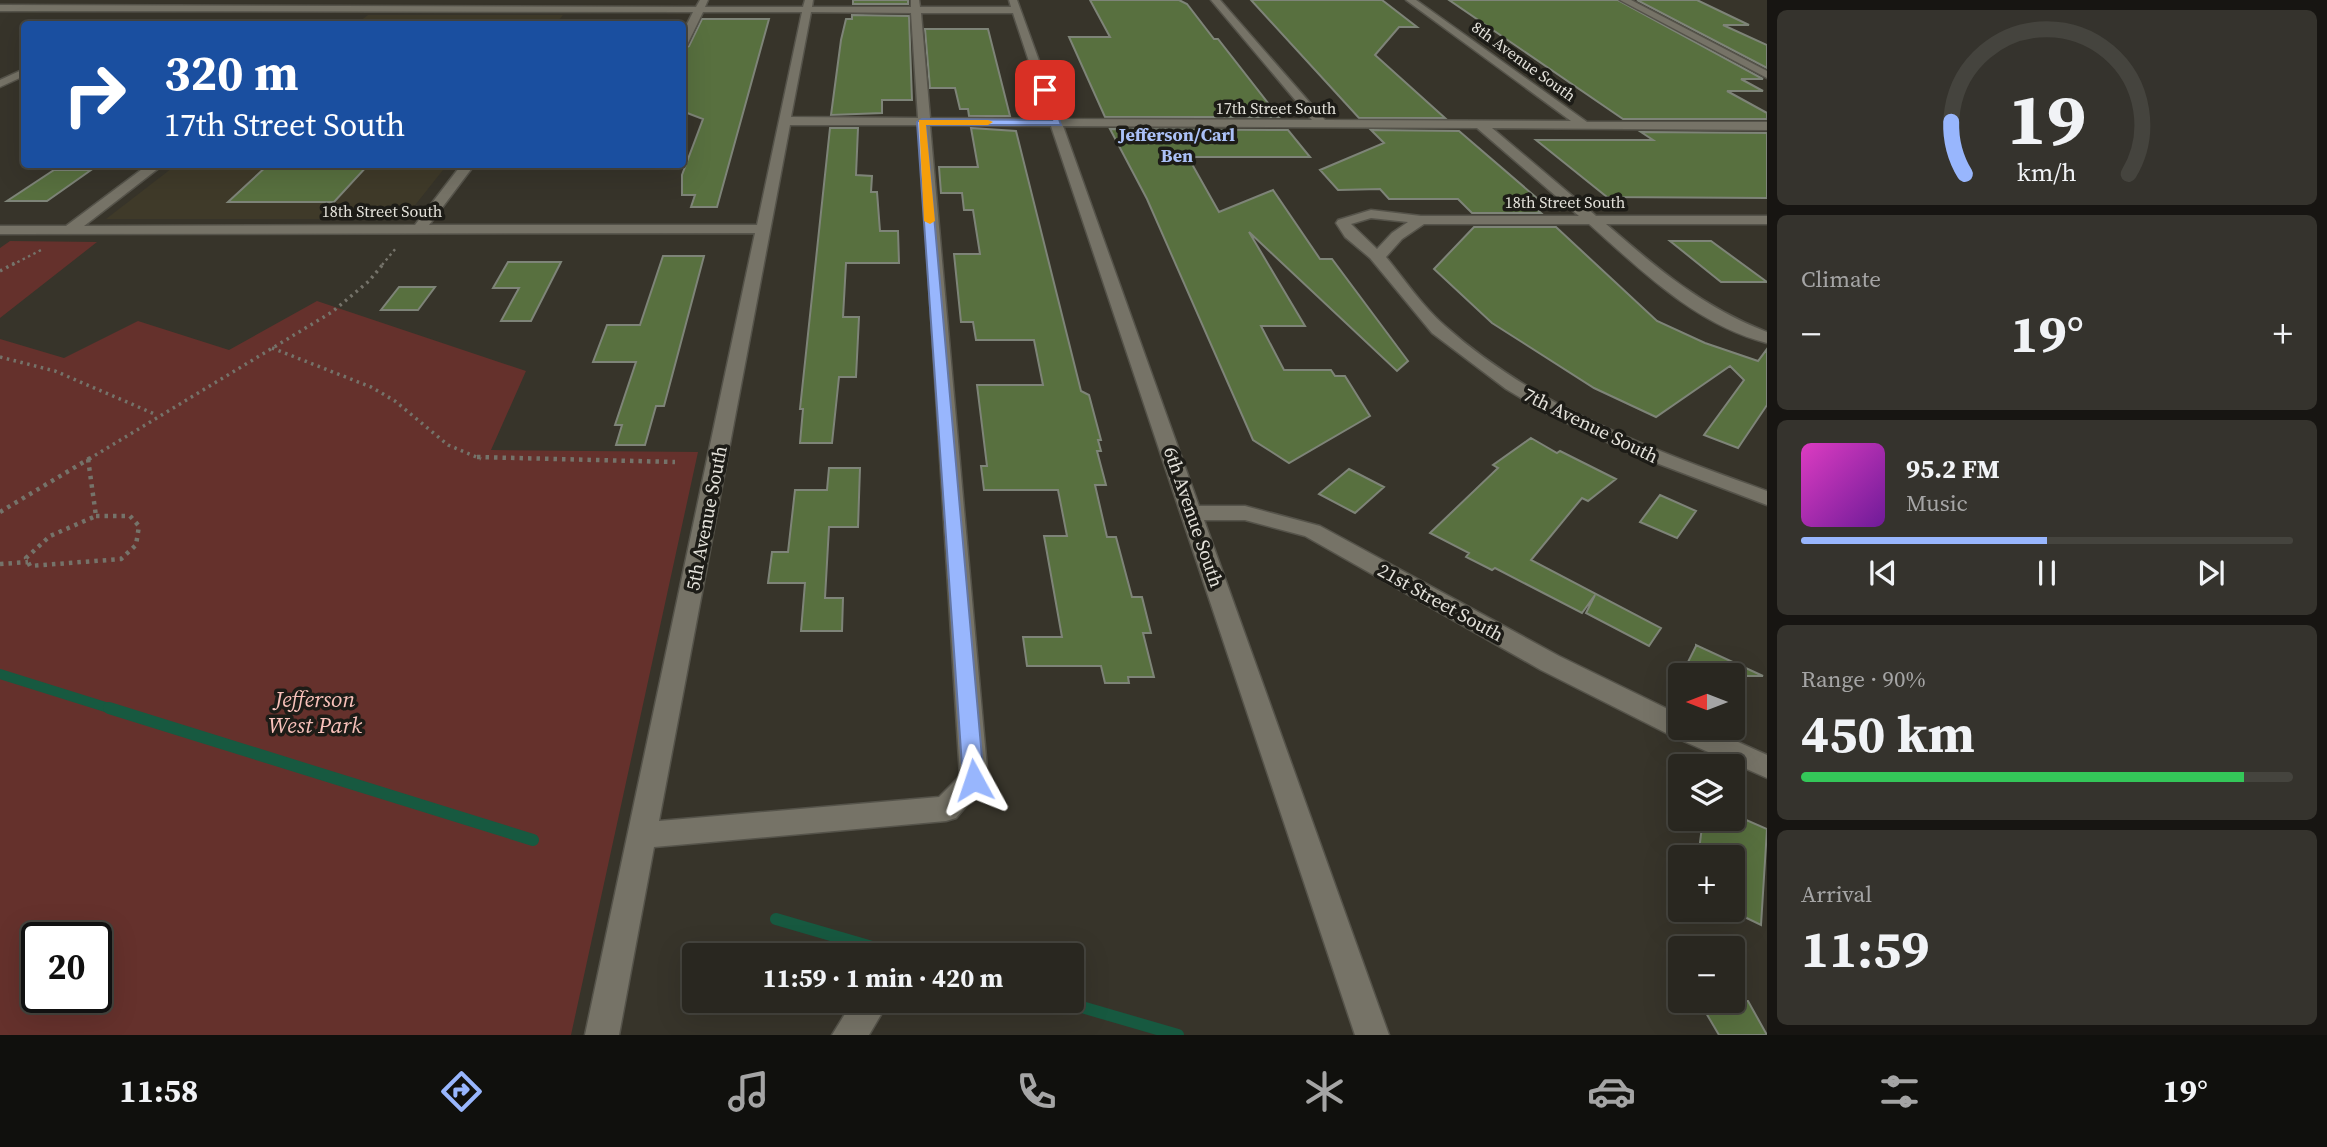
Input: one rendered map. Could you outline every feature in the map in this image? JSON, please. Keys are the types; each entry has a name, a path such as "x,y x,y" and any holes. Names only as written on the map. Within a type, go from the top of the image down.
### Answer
{"street":[{"path":"122,20 159,0"},
{"path":"352,20 377,0"},
{"path":"479,8 488,0"},
{"path":"578,21 595,0"},
{"path":"1215,0 1322,124"},
{"name":"8th Avenue South","path":"1410,0 1584,125"},
{"path":"1624,0 1767,75"},
{"path":"0,8 588,9 702,5 1015,5"},
{"path":"686,37 702,5"},
{"name":"5th Avenue South","path":"602,1035 808,5"},
{"path":"643,835 946,809 974,780 915,5"},
{"name":"6th Avenue South","path":"1015,5 1372,1035"},
{"path":"0,84 21,74"},
{"name":"17th Street South","path":"785,121 1767,126"},
{"path":"1481,125 1674,290 1724,321 1767,338"},
{"path":"69,230 153,168"},
{"path":"419,229 466,168"},
{"name":"18th Street South","path":"1378,257 1346,232 1343,223 1350,218 1372,215 1421,220 1767,220"},
{"path":"1378,257 1397,236 1421,220"},
{"name":"18th Street South","path":"0,230 763,229"},
{"name":"7th Avenue South","path":"1378,257 1438,328 1534,401 1650,456 1767,498"},
{"name":"21st Street South","path":"1192,513 1245,513 1312,531 1550,663 1668,722"},
{"name":"21st Street South","path":"1707,740 1767,767"},
{"path":"849,1035 865,1013"}],"path":[{"path":"0,271 45,248 69,230"},
{"path":"0,512 352,296 400,243"},
{"path":"271,348 371,387 396,401 448,445 482,459 675,462"},
{"path":"0,357 55,371 158,415"},
{"path":"88,459 96,516"},
{"path":"96,516 130,516 139,526 136,545 121,559 30,566 26,558 50,537 96,516"},
{"path":"0,564 28,562"}],"shaded area":[{"path":"368,15 563,15 558,21 360,21"},
{"path":"172,168 445,168 404,219 106,219"}],"green space":[{"path":"10,241 97,242 0,318 0,248"},
{"name":"Jefferson West Park","path":"317,301 526,371 491,450 698,452 571,1035 0,1035 0,339 64,358 138,321 229,350"}],"building":[{"path":"853,0 908,0 908,4 853,4"},
{"path":"1090,0 1179,0 1187,4 1279,117 1105,117 1069,37 1110,37"},
{"path":"1251,0 1382,0 1417,27 1399,27 1375,55 1445,118 1359,118"},
{"path":"1449,0 1618,0 1763,79 1741,79 1763,91 1727,91 1767,113 1767,119 1623,119"},
{"path":"1637,0 1697,0 1749,25 1723,25 1767,45 1767,68"},
{"path":"852,15 909,16 912,100 882,100 882,113 831,115 841,40 846,19 852,19"},
{"path":"702,19 769,19 717,207 691,207 695,195 682,195 682,175 703,119 686,113 686,48"},
{"path":"925,29 988,29 1010,116 969,116 968,109 960,109 955,88 930,88"},
{"path":"830,128 858,128 856,175 872,176 871,192 877,192 880,231 898,231 899,263 846,263 843,317 859,317 856,377 839,377 832,443 800,443 803,409 800,409"},
{"path":"971,128 1016,131 1081,391 1089,395 1101,440 1098,440 1101,451 1097,451 1106,485 1095,485 1107,537 1116,537 1132,597 1142,597 1151,633 1143,633 1154,677 1128,677 1129,683 1105,683 1101,666 1027,666 1023,637 1062,637 1044,536 1067,536 1058,490 984,490 981,466 987,466 977,385 1043,385 1034,340 976,340 973,322 961,322 954,254 980,254 973,210 964,210 962,193 941,193 939,167 978,167"},
{"path":"1110,129 1288,130 1310,157 1188,157 1219,212 1273,190 1320,259 1332,259 1408,361 1397,371 1249,232 1305,326 1261,326 1284,370 1331,370 1335,376 1345,376 1370,416 1289,463 1253,440 1147,199"},
{"path":"1371,130 1459,131 1538,199 1525,199 1541,213 1472,213 1458,199 1389,199 1380,189 1338,190 1320,170 1384,143"},
{"path":"1641,132 1767,133 1767,198 1607,197 1536,140 1653,140"},
{"path":"265,168 365,168 334,202 228,202"},
{"path":"54,170 91,170 47,201 7,201"},
{"path":"1474,227 1556,227 1657,321 1705,343 1758,361 1767,349 1767,405 1738,448 1704,435 1744,380 1730,366 1656,417 1594,388 1492,323 1434,269"},
{"path":"1670,241 1711,241 1767,282 1721,282"},
{"path":"663,256 704,256 664,406 656,406 645,445 616,445 622,425 615,425 636,362 593,362 607,325 640,325"},
{"path":"508,262 561,262 531,321 501,321 519,288 493,288"},
{"path":"399,287 435,287 418,310 381,310"},
{"path":"1531,438 1557,453 1560,451 1616,479 1588,501 1582,498 1531,560 1661,628 1649,646 1586,613 1595,595 1582,613 1495,568 1492,570 1466,557 1469,553 1430,533 1498,468 1493,465"},
{"path":"829,468 860,468 858,527 829,527 825,598 843,598 842,631 801,631 805,583 768,583 772,552 788,552 795,490 827,490"},
{"path":"1349,469 1384,487 1355,513 1319,494"},
{"path":"1660,495 1696,511 1677,538 1640,522"},
{"path":"1696,645 1735,663 1687,663"},
{"path":"1745,668 1763,676 1745,676"},
{"path":"1745,819 1767,829 1761,925 1745,917 1745,845 1700,845 1701,831 1745,831"},
{"path":"1745,1001 1748,1001 1767,1035 1719,1035 1706,1013 1745,1013"}],"waterway":[{"path":"0,674 115,710"},
{"path":"109,708 533,840"},
{"path":"776,919 858,943"},
{"path":"1084,1008 1178,1035"}],"slow traffic":[{"path":"930,221 922,122 988,122"}],"district":[{"name":"Jefferson/Carl Ben","path":"1177,145"}],"route":[{"path":"974,780 922,122 1057,123 1045,90"}]}
